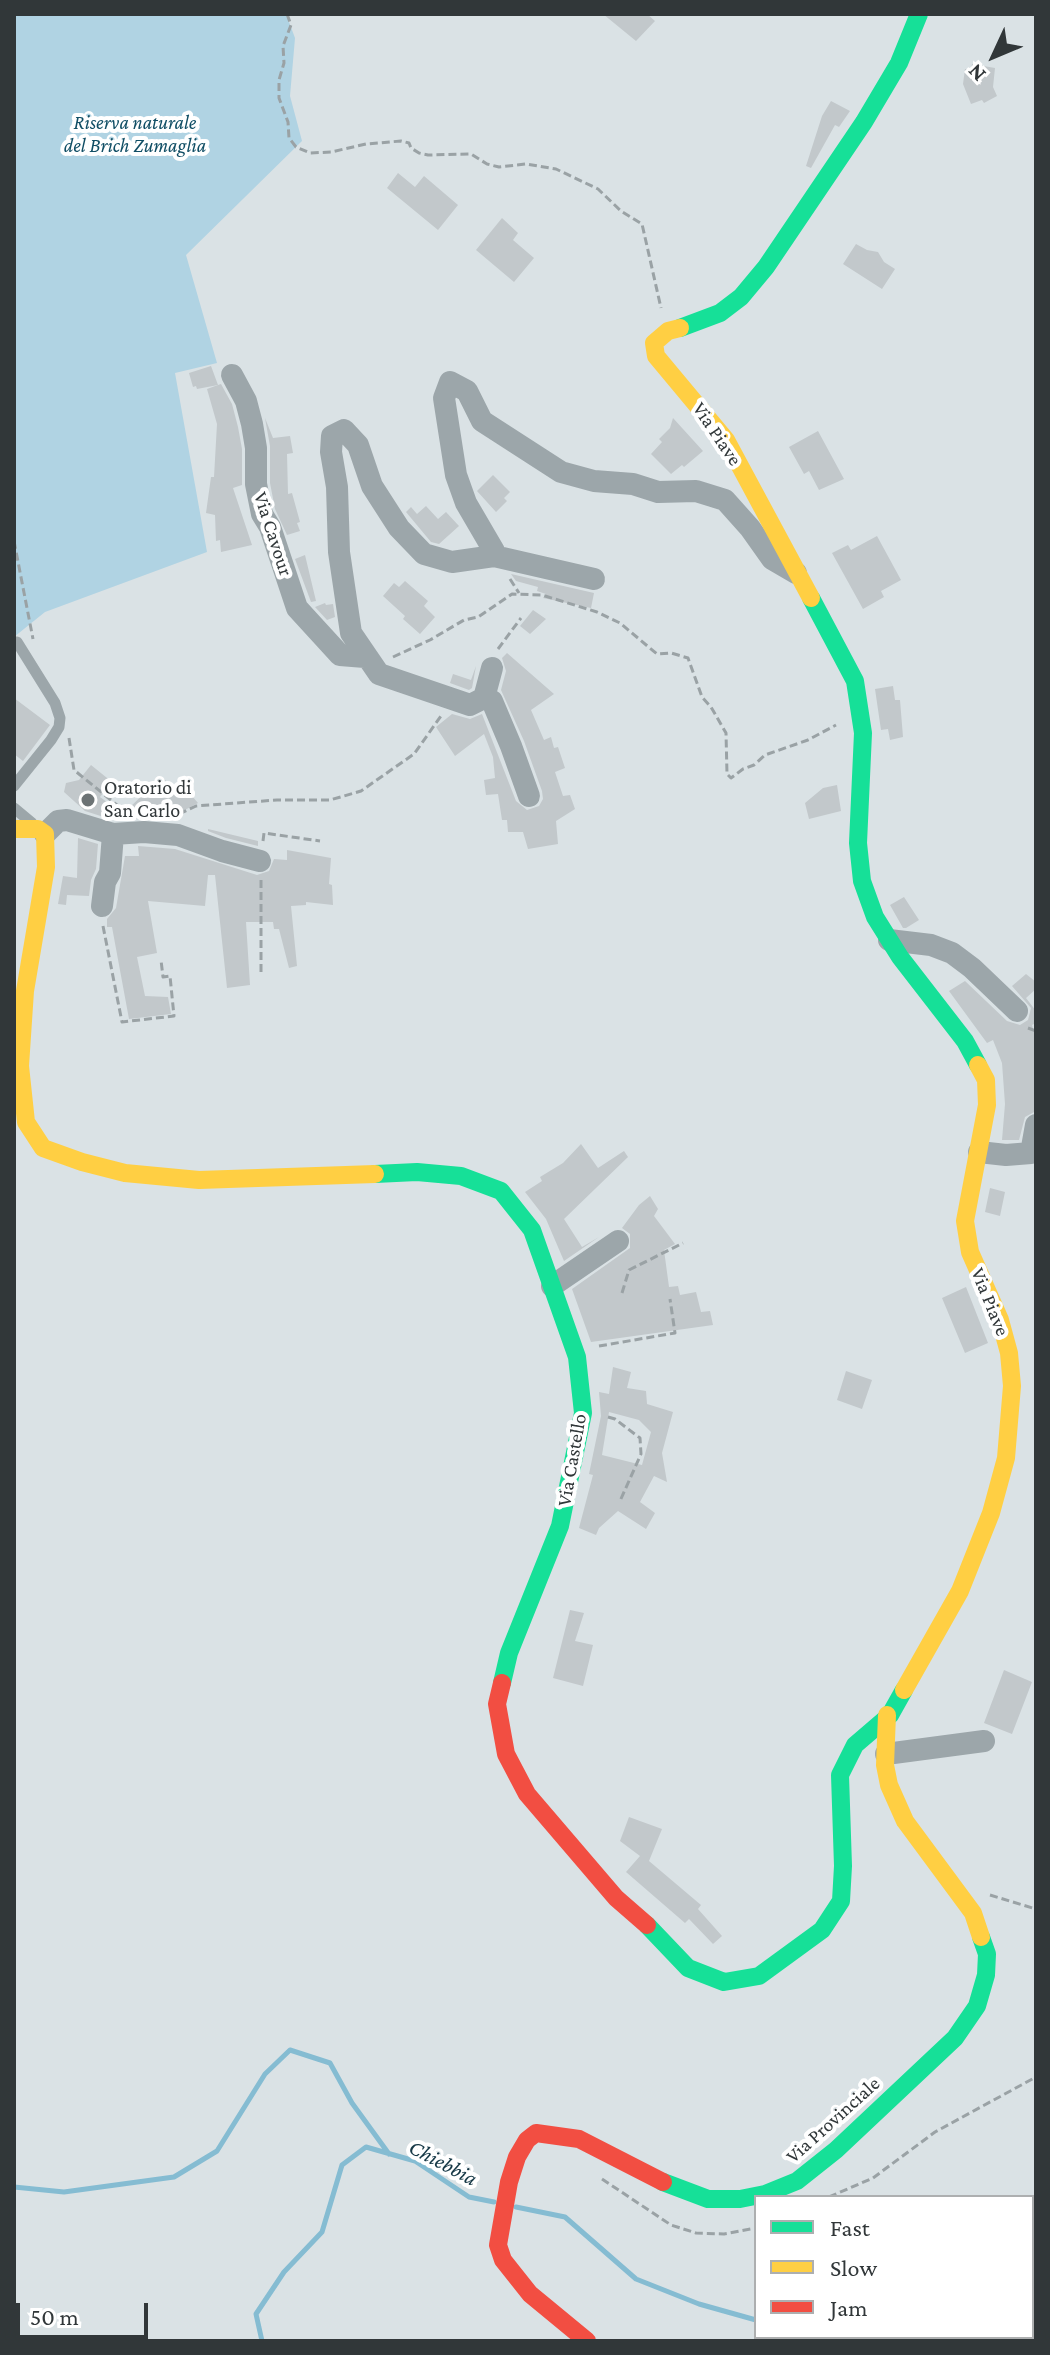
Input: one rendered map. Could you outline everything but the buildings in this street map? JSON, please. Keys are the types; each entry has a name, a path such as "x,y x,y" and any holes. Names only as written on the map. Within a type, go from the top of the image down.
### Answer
{"street":[{"path":"668,331 720,313 741,297 758,277 864,122 899,63 919,14"},
{"name":"Via Piave","path":"668,331 654,343 656,356 726,440 855,681 863,733 858,843 862,881 875,917 965,1041 986,1080 987,1105 965,1221 970,1252 1000,1320 1009,1353 1012,1386 1006,1458 991,1513 960,1591 915,1674 890,1715 887,1715"},
{"name":"Via Cavour","path":"232,375 246,401 252,424 256,484 262,514 270,527 297,608 340,655 365,657"},
{"path":"494,556 466,503 456,475 444,398 450,382 467,391 482,421 561,472 594,481 633,484 658,492 696,491 725,500 772,559 796,573"},
{"path":"529,796 492,701 484,698 470,705 379,674 351,633 343,587 332,436 344,430 358,445 372,486 399,528 424,554 452,562 494,556 594,579"},
{"path":"484,698 492,668"},
{"path":"14,829 42,831 58,821 67,820 113,834 141,832 178,835 260,861"},
{"name":"Via Castello","path":"42,831 46,867 25,991 20,1066 26,1122 43,1148 125,1173 199,1180 417,1172 461,1176 501,1191 532,1230 576,1353 583,1413 560,1526 509,1653 497,1704 506,1754 527,1794 616,1898 688,1968 724,1982 759,1976 822,1930 841,1901 840,1775 855,1745 887,1715"},
{"path":"102,906 105,882 110,873 113,834"},
{"path":"889,940 931,945 952,953 1017,1011"},
{"path":"979,1152 1006,1155 1031,1153 1036,1125"},
{"path":"552,1286 618,1241"},
{"name":"Via Provinciale","path":"760,2195 797,2181 836,2150 955,2038 977,2006 986,1975 987,1954 973,1913 905,1821 889,1785 887,1715"},
{"path":"886,1754 984,1741"},
{"name":"Via Provinciale","path":"587,2341 530,2294 503,2260 498,2245 509,2182 517,2157 527,2140 536,2133 579,2139 667,2184 708,2199 754,2196"}],"lane":[{"path":"14,786 51,740 59,727 60,718 55,703 17,642"},
{"path":"14,808 42,831"}],"path":[{"path":"287,14 291,25 283,46 279,98 288,122 289,138 296,147 310,153 331,152 401,141 409,143 419,153 471,154 499,167 526,164 556,169 593,185 621,211 642,224 668,331"},
{"path":"365,657 386,659 396,656 464,620 478,617 512,594 527,593 597,612 620,623 657,654 671,653 688,658 702,697 726,733 727,774 731,778 765,755 808,740 838,724"},
{"path":"492,668 502,642 521,618"},
{"path":"141,832 196,806 330,800 361,791 414,754 452,700"},
{"path":"260,861 264,833 320,841"},
{"path":"261,895 261,972"},
{"path":"105,944 122,1022 174,1016 170,976 163,977 161,960"},
{"path":"622,1293 629,1270 683,1243"},
{"path":"576,1353 604,1344 675,1333 670,1299"},
{"path":"608,1417 640,1438 641,1454 620,1501"},
{"path":"951,1884 1036,1909"},
{"path":"834,2195 873,2178 935,2132 1036,2077"}],"green space":[{"name":"Riserva naturale del Brich Zumaglia","path":"14,14 286,14 295,38 290,96 302,141 186,255 217,363 175,373 207,552 45,612 14,637"}],"waterway":[{"path":"14,2187 64,2192 174,2177 217,2151 265,2074 290,2050 330,2063 352,2103 389,2154"},
{"name":"Chiebbia","path":"262,2341 256,2314 284,2272 322,2232 342,2165 366,2147 415,2161 469,2197 494,2202"},
{"name":"Chiebbia","path":"516,2207 565,2217 636,2279 699,2304 754,2319"}],"traffic: fast":[{"path":"680,328 720,313 741,297 766,267 864,122 899,63 919,14"},
{"path":"811,598 855,681 863,733 858,843 862,881 875,917 900,957 965,1041 978,1065"},
{"path":"375,1174 417,1172 461,1176 501,1191 532,1230 577,1357 583,1413 560,1526 509,1653 502,1683"},
{"path":"647,1925 688,1968 724,1982 759,1976 822,1930 841,1901 840,1775 855,1745 890,1715 904,1690"},
{"path":"760,2195 797,2181 836,2150 955,2038 977,2006 986,1975 987,1954 981,1937"},
{"path":"663,2182 708,2199 754,2196"}],"traffic: slow":[{"path":"680,328 668,331 654,343 656,356 726,440 811,598"},
{"path":"14,829 38,829 45,834 46,867 25,991 20,1066 26,1122 43,1148 125,1173 199,1180 375,1174"},
{"path":"904,1690 960,1591 991,1513 1006,1458 1012,1386 1009,1353 1000,1320 970,1252 965,1221 987,1105 986,1080 978,1065"},
{"path":"887,1715 885,1765 889,1785 905,1821 973,1913 981,1937"}],"traffic: jam":[{"path":"502,1683 497,1704 506,1754 527,1794 616,1898 647,1925"},
{"path":"587,2341 530,2294 503,2260 498,2245 509,2182 517,2157 527,2140 536,2133 579,2139 663,2182"}],"place":[{"name":"Oratorio di San Carlo","path":"88,800"}]}
